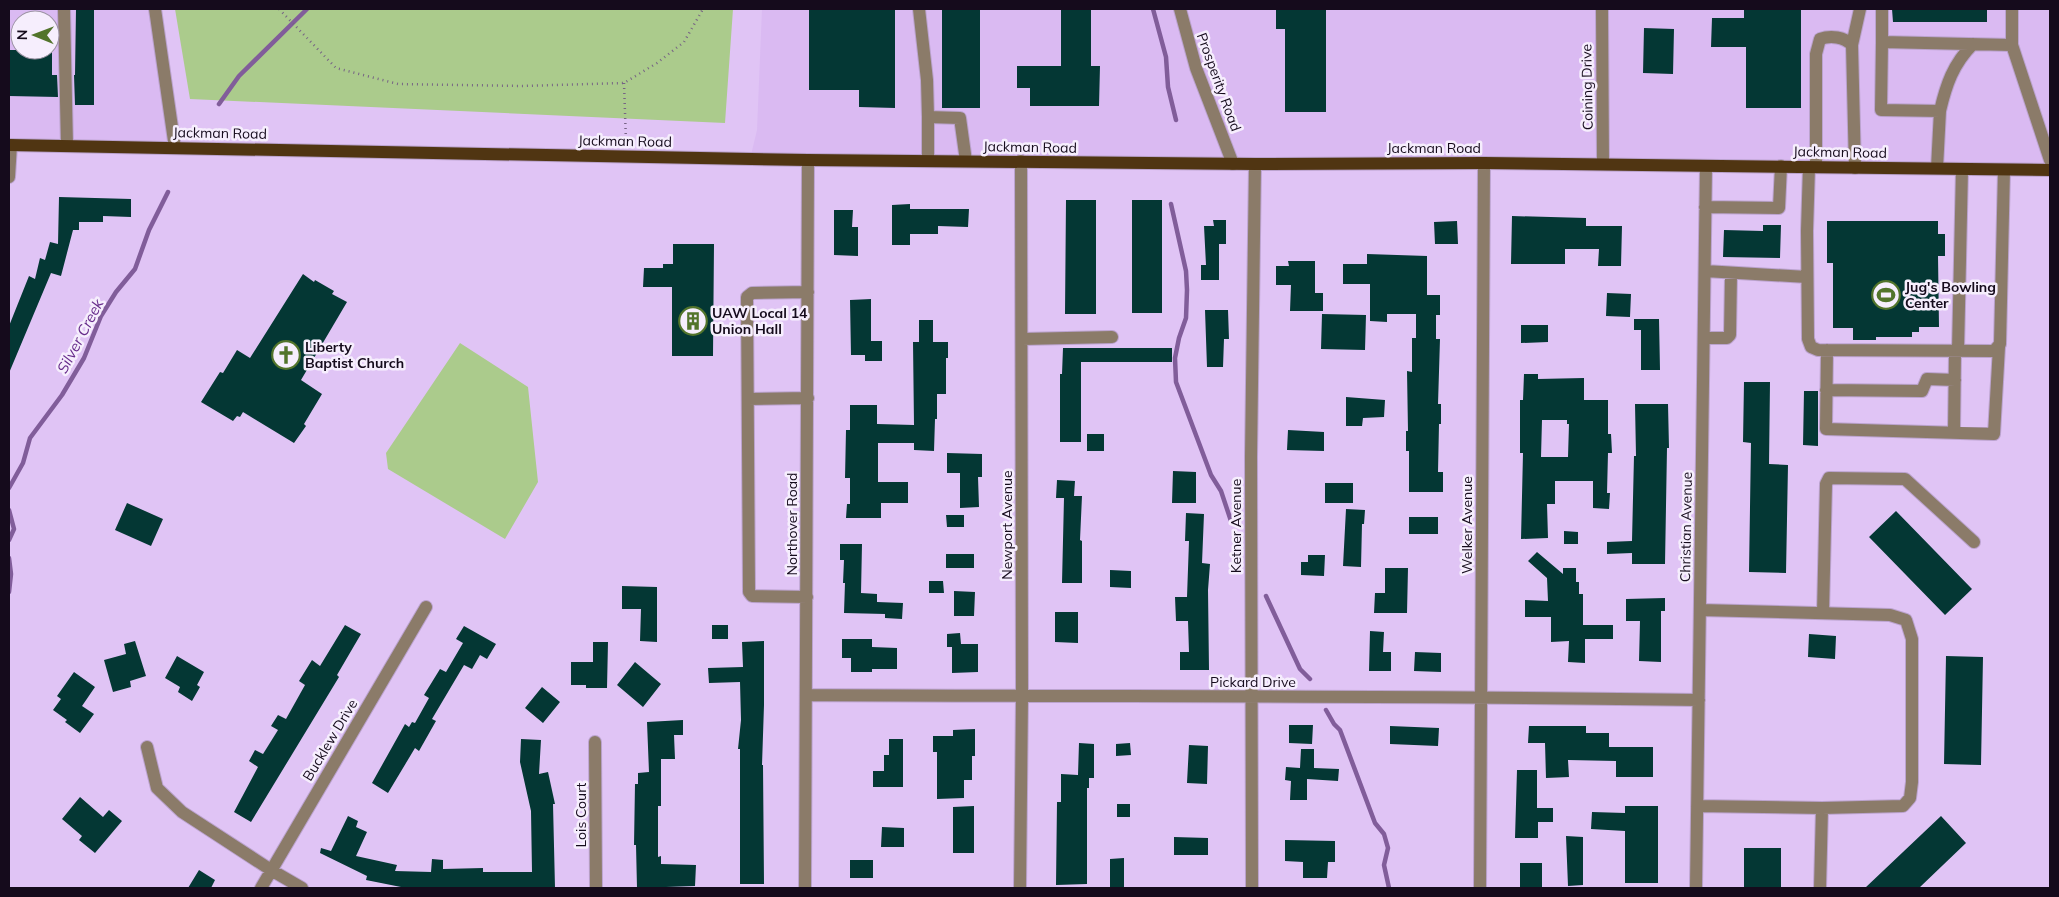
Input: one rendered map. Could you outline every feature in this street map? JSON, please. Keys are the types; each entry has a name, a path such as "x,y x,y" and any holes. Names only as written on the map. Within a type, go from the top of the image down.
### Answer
{"main road":[{"name":"Jackman Road","path":"10,145 808,160 1233,164 1484,163 2050,170"}],"street":[{"path":"64,9 67,146"},
{"path":"155,9 175,148"},
{"path":"919,9 927,80 928,161"},
{"name":"Prosperity Road","path":"1180,9 1196,68 1233,164"},
{"name":"Coining Drive","path":"1602,9 1603,164"},
{"path":"1855,168 1852,45 1860,9"},
{"path":"1882,9 1881,110 1940,111"},
{"path":"2012,9 2012,45 2050,160"},
{"path":"1852,45 1846,40 1827,36 1820,39 1816,54 1813,167 1807,277 1808,339 1811,347 1818,350 1994,351 1999,345"},
{"path":"1882,42 2012,45"},
{"path":"1937,168 1940,111 1952,70 1960,57 1973,44"},
{"path":"928,117 960,118 966,161"},
{"path":"9,177 10,145"},
{"name":"Northover Road","path":"805,888 808,160"},
{"name":"Newport Avenue","path":"1020,888 1022,696 1021,161"},
{"name":"Welker Avenue","path":"1480,888 1484,163"},
{"name":"Ketner Avenue","path":"1252,888 1251,457 1254,164"},
{"name":"Christian Avenue","path":"1696,888 1706,166"},
{"path":"1705,207 1779,208 1781,166"},
{"path":"1954,433 1962,169"},
{"path":"1827,350 1826,429 1994,434 1999,345 2004,170"},
{"path":"1704,271 1807,277"},
{"path":"1704,338 1727,338 1730,335 1731,273"},
{"path":"807,597 752,596 749,592 747,297 752,293 808,292"},
{"path":"1022,339 1112,337"},
{"path":"1826,390 1922,391 1927,379 1955,380"},
{"path":"748,398 808,398"},
{"path":"1822,613 1826,484 1829,478 1905,479 1974,542"},
{"name":"Bucklew Drive","path":"261,888 426,607"},
{"path":"1697,806 1822,808 1903,806 1910,798 1912,782 1912,639 1906,620 1890,614 1700,610"},
{"name":"Pickard Drive","path":"807,695 1253,698 1481,696 1699,700"},
{"name":"Lois Court","path":"595,742 596,888"},
{"path":"147,747 157,788 182,812 302,888"},
{"path":"1820,888 1822,808"}],"path":[{"path":"281,10 336,68 398,84 522,86 624,83 657,63 684,42 703,9"},
{"path":"624,83 626,156"}],"shaded area":[{"path":"9,9 155,9 175,148 9,145"},
{"path":"762,9 2050,9 2050,170 750,159 757,130"}],"green space":[{"path":"175,9 733,9 725,123 190,99"},
{"path":"460,343 528,387 538,482 505,539 388,469 386,453"}],"building":[{"path":"76,9 94,9 94,105 75,105"},
{"path":"809,9 895,9 895,108 859,107 859,90 809,90"},
{"path":"942,9 980,9 980,108 942,108"},
{"path":"1061,9 1091,9 1091,66 1100,66 1099,106 1030,106 1030,88 1017,88 1017,66 1061,66"},
{"path":"1276,9 1326,9 1326,112 1285,112 1285,29 1276,29"},
{"path":"1744,9 1801,9 1801,108 1746,108 1746,47 1711,47 1712,18 1744,18"},
{"path":"1892,9 1987,9 1987,22 1893,22"},
{"path":"1644,28 1674,29 1673,74 1643,73"},
{"path":"9,50 10,60 52,60 52,75 57,75 58,97 9,96"},
{"path":"59,197 131,199 131,217 103,216 103,222 79,222 79,230 73,230 61,276 51,273 9,373 9,326 29,276 35,279 40,258 45,260 50,242 58,244"},
{"path":"1066,200 1096,200 1096,314 1065,314"},
{"path":"1132,200 1162,200 1162,313 1132,313"},
{"path":"910,204 910,209 969,209 968,227 938,226 938,234 910,234 910,245 892,245 892,205"},
{"path":"834,210 853,210 852,227 858,227 858,256 834,255"},
{"path":"1512,216 1586,218 1586,226 1622,226 1621,266 1598,266 1599,249 1565,249 1565,264 1511,264"},
{"path":"1213,220 1226,220 1226,244 1219,244 1219,280 1201,280 1201,265 1206,265 1204,226 1214,226"},
{"path":"1457,221 1458,244 1435,244 1434,222"},
{"name":"Jug's Bowling Center","path":"1827,221 1938,221 1938,234 1945,234 1945,256 1938,256 1939,327 1919,327 1919,332 1912,332 1912,337 1876,337 1876,340 1853,340 1853,328 1833,328 1833,263 1827,263"},
{"path":"1763,225 1781,225 1780,258 1723,257 1724,230 1763,231"},
{"name":"UAW Local 14 Union Hall","path":"673,244 714,244 713,356 672,356 672,287 643,287 644,268 663,268 663,264 673,264"},
{"path":"1367,254 1427,256 1427,295 1440,295 1440,315 1436,315 1436,339 1440,339 1438,404 1441,404 1438,472 1443,472 1443,492 1409,492 1409,451 1406,451 1406,431 1408,431 1407,371 1412,372 1412,338 1416,338 1416,314 1387,314 1387,322 1370,321 1370,284 1343,284 1343,264 1367,264"},
{"path":"1288,261 1315,261 1315,293 1323,293 1323,311 1290,311 1291,285 1276,285 1276,266 1289,266"},
{"name":"Liberty Baptist Church","path":"303,274 314,282 315,280 334,291 332,294 347,302 301,380 322,394 304,424 306,426 294,443 243,412 240,417 237,416 233,421 201,402 220,372 223,373 237,350 250,358"},
{"path":"1607,293 1631,294 1630,317 1606,316"},
{"path":"871,299 871,341 882,341 882,361 865,361 865,355 851,355 850,300"},
{"path":"1205,310 1228,310 1229,339 1224,339 1223,367 1207,367"},
{"path":"1322,314 1366,315 1365,350 1321,349"},
{"path":"1634,319 1659,319 1660,370 1641,370 1641,330 1634,330"},
{"path":"919,320 933,320 933,342 948,342 946,394 937,394 934,451 914,450 914,443 878,443 878,482 908,482 908,503 881,503 881,518 846,518 847,504 850,504 850,478 845,478 846,430 850,430 850,405 877,405 877,424 914,425 913,342 919,342"},
{"path":"1521,325 1548,325 1548,342 1521,343"},
{"path":"1063,348 1172,348 1172,362 1081,362 1081,442 1060,442 1060,374 1062,374"},
{"path":"1524,374 1538,374 1538,379 1584,378 1584,400 1608,400 1608,434 1611,434 1612,453 1608,453 1607,493 1610,493 1609,509 1593,508 1593,481 1555,481 1555,504 1547,504 1548,538 1521,539 1523,453 1520,453 1520,400 1523,400","holes":["1542,420 1567,420 1567,424 1569,424 1568,457 1541,457"]},
{"path":"1744,382 1770,382 1769,464 1788,465 1786,573 1749,572 1751,443 1743,442"},
{"path":"1804,391 1818,391 1818,446 1803,445"},
{"path":"1346,397 1385,400 1384,417 1363,418 1362,426 1346,426"},
{"path":"1635,404 1668,404 1669,448 1667,448 1665,564 1632,564 1632,553 1607,554 1607,542 1632,541 1634,456 1636,456"},
{"path":"1288,430 1324,432 1324,451 1287,450"},
{"path":"1087,434 1104,434 1104,451 1087,451"},
{"path":"947,453 982,454 982,477 978,477 979,507 960,508 960,473 947,473"},
{"path":"1173,471 1196,472 1196,503 1172,503"},
{"path":"1057,480 1075,481 1074,496 1082,496 1080,540 1082,541 1082,583 1062,583 1064,498 1056,498"},
{"path":"1325,483 1353,483 1353,503 1325,503"},
{"path":"127,503 163,519 151,546 115,530"},
{"path":"1346,509 1365,510 1364,524 1362,524 1361,567 1343,566"},
{"path":"1896,511 1972,589 1945,615 1869,537"},
{"path":"1186,513 1204,514 1202,563 1210,564 1208,590 1209,670 1180,670 1180,652 1189,652 1188,621 1176,621 1175,597 1187,597 1189,541 1185,541"},
{"path":"946,515 964,515 964,527 947,527"},
{"path":"1409,517 1438,517 1438,534 1409,534"},
{"path":"1564,531 1578,532 1578,544 1564,544"},
{"path":"840,544 862,544 861,593 877,594 877,602 903,603 902,619 885,618 885,614 844,613 844,560 840,560"},
{"path":"1537,552 1563,574 1563,568 1576,568 1576,582 1579,582 1579,594 1583,594 1583,625 1613,625 1613,639 1585,639 1585,663 1568,662 1569,641 1551,642 1551,617 1525,617 1525,600 1548,601 1547,578 1528,561"},
{"path":"946,554 974,554 974,568 946,568"},
{"path":"1308,555 1325,555 1324,576 1301,575 1301,562 1308,562"},
{"path":"1385,568 1408,568 1407,613 1374,613 1375,593 1385,593"},
{"path":"1110,570 1131,571 1131,588 1110,587"},
{"path":"929,581 943,581 944,593 929,593"},
{"path":"622,586 657,587 657,642 640,641 641,609 622,609"},
{"path":"954,591 975,592 974,616 954,616"},
{"path":"1665,598 1665,611 1661,611 1661,662 1639,661 1640,621 1626,621 1626,599"},
{"path":"1055,612 1078,612 1078,643 1055,642"},
{"path":"345,625 361,634 337,675 339,677 251,822 234,812 258,767 249,761 255,750 263,754 278,730 271,726 278,715 286,719 305,685 299,681 312,660 320,666"},
{"path":"712,625 728,625 728,639 712,639"},
{"path":"464,626 496,644 487,659 480,655 472,669 464,665 432,719 436,721 419,751 415,748 388,793 372,783 405,724 409,727 412,722 415,723 429,698 424,695 440,669 446,672 463,643 456,639"},
{"path":"1370,631 1384,632 1383,652 1391,652 1391,671 1369,671"},
{"path":"960,633 961,644 978,644 978,672 952,673 952,647 947,647 947,634"},
{"path":"1809,634 1836,636 1835,659 1808,657"},
{"path":"842,639 872,639 872,647 897,648 897,669 872,669 872,672 851,672 851,658 842,658"},
{"path":"135,641 146,676 130,681 131,687 113,692 104,660 126,654 124,644"},
{"path":"764,641 762,765 764,884 740,884 740,749 738,749 741,720 740,682 709,683 708,668 743,667 742,642"},
{"path":"593,642 608,642 607,688 586,688 586,685 571,685 571,662 593,662"},
{"path":"1415,652 1441,653 1441,672 1414,671"},
{"path":"177,656 204,672 197,685 200,687 192,701 178,692 180,687 165,678"},
{"path":"1946,656 1983,657 1981,765 1944,764"},
{"path":"635,662 661,684 643,707 617,685"},
{"path":"74,672 95,687 82,706 94,714 80,733 53,710 61,699 57,696"},
{"path":"542,687 560,702 543,723 525,708"},
{"path":"683,720 683,735 674,735 675,759 661,759 661,806 658,806 658,857 661,856 661,864 696,865 695,886 637,888 636,845 634,845 635,784 638,784 638,773 649,772 647,722"},
{"path":"1289,725 1313,725 1312,744 1289,743"},
{"path":"1390,726 1439,728 1438,746 1390,744"},
{"path":"1529,726 1586,726 1586,733 1609,733 1609,747 1653,747 1653,777 1616,777 1616,761 1568,760 1569,777 1546,778 1545,743 1528,743"},
{"path":"975,729 975,756 972,756 972,780 964,780 964,798 937,799 937,752 933,752 933,736 953,736 953,730"},
{"path":"521,739 541,740 539,774 548,772 555,804 553,804 555,888 406,888 366,880 367,876 320,853 321,848 331,851 348,816 358,821 356,827 367,832 356,856 397,865 395,871 431,872 432,859 443,860 443,869 483,868 483,872 532,872 531,811 520,762"},
{"path":"889,739 903,739 903,787 873,787 873,771 884,771 884,755 889,755"},
{"path":"1079,743 1094,744 1094,778 1089,778 1089,788 1087,788 1087,884 1056,885 1057,802 1061,802 1061,774 1078,775"},
{"path":"1130,743 1131,755 1116,756 1116,744"},
{"path":"1189,745 1208,746 1207,784 1187,783"},
{"path":"1301,749 1314,749 1314,768 1339,769 1338,781 1307,779 1307,800 1290,800 1291,781 1285,780 1286,767 1300,768"},
{"path":"1517,770 1537,770 1537,808 1553,808 1553,822 1538,822 1538,838 1515,838"},
{"path":"80,797 103,817 109,810 122,821 95,853 79,840 82,836 62,819"},
{"path":"1117,804 1130,804 1130,817 1117,817"},
{"path":"974,806 974,853 953,853 953,807"},
{"path":"1625,806 1658,806 1658,883 1625,883 1625,831 1591,829 1592,812 1625,813"},
{"path":"1941,816 1966,843 1919,888 1865,888"},
{"path":"882,827 904,828 904,847 881,847"},
{"path":"1566,836 1583,837 1583,885 1568,886"},
{"path":"1174,837 1208,838 1208,855 1174,855"},
{"path":"1285,840 1335,841 1335,862 1328,862 1327,878 1303,878 1303,862 1285,861"},
{"path":"1744,848 1781,848 1781,888 1744,888"},
{"path":"1124,858 1124,888 1110,888 1110,859"},
{"path":"850,860 873,860 873,878 850,878"},
{"path":"1520,863 1542,863 1542,888 1520,888"},
{"path":"199,870 215,880 211,888 188,888"}],"waterway":[{"name":"Silver Creek","path":"219,104 239,76 307,9"},
{"path":"1153,9 1166,57 1168,87 1176,120"},
{"name":"Silver Creek","path":"9,488 23,463 30,438 62,395 84,358 101,316 116,292 135,269 149,230 168,192"},
{"path":"1171,204 1186,271 1187,290 1186,318 1175,358 1176,382 1211,475 1221,491 1231,521"},
{"name":"Silver Creek","path":"9,510 14,529 9,540"},
{"name":"Silver Creek","path":"9,558 11,574 9,592"},
{"path":"1266,596 1300,669 1310,679"},
{"path":"1326,710 1340,730 1375,823 1384,834 1388,848 1384,865 1389,888"}],"place":[{"name":"Jug's Bowling Center","path":"1886,295"},
{"name":"UAW Local 14 Union Hall","path":"693,321"},
{"name":"Liberty Baptist Church","path":"286,355"}]}
